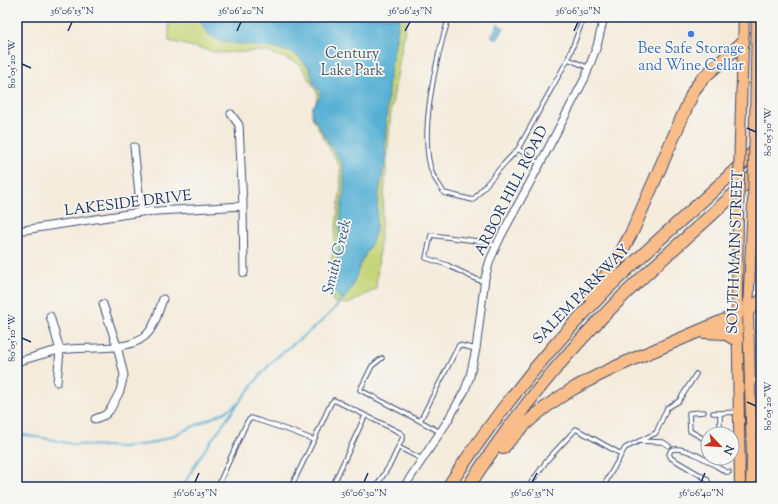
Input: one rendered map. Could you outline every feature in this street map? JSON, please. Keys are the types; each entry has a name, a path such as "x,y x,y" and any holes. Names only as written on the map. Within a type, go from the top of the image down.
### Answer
{"highway":[{"path":"552,348 609,272 625,246 694,90 703,78 742,42"},
{"name":"SALEM PARKWAY","path":"448,487 506,404 577,320 623,273 761,145"},
{"name":"SALEM PARKWAY","path":"469,487 497,443 564,358 588,331 640,280 761,168"},
{"path":"469,487 524,424 559,396 610,369 743,313 761,301"},
{"path":"697,332 719,332 738,340"}],"main road":[{"name":"SOUTH MAIN STREET","path":"744,17 742,42 738,218 743,313 749,380 752,458 751,487"},
{"name":"SOUTH MAIN STREET","path":"740,487 738,453 738,340 743,313 753,203 754,122 759,32 757,17"},
{"path":"742,42 759,32"}],"street":[{"name":"ARBOR HILL ROAD","path":"404,487 465,390 470,376 476,349 485,281 490,260 589,68 597,46 604,17"},
{"path":"231,114 239,125 243,206 244,273"},
{"path":"134,148 141,212"},
{"name":"LAKESIDE DRIVE","path":"17,231 141,212 243,206"},
{"path":"17,362 60,350 117,346 137,342 147,334 155,322 163,299"},
{"path":"95,419 105,415 110,410 120,390 124,374 117,346 103,304"},
{"path":"50,316 60,350 57,382"}],"lane":[{"path":"449,17 444,33 430,101 427,145 433,174 444,193 473,200 518,149 568,59 584,17"},
{"path":"568,59 589,68"},
{"path":"518,149 540,164"},
{"path":"485,281 478,280 447,265 426,258 431,235 485,242 496,246"},
{"path":"420,421 459,345 476,349"},
{"path":"382,358 372,366 360,390 440,432"},
{"path":"603,487 625,448 656,433 667,408 679,402 696,374"},
{"path":"749,380 761,380"},
{"path":"292,487 331,403 334,400 403,435 391,463 376,487"},
{"path":"700,437 690,431 690,412 704,412"},
{"path":"713,413 739,412"},
{"path":"720,413 720,426"},
{"path":"332,487 365,416"},
{"path":"221,487 219,485 220,481 247,422 251,418 314,440"},
{"path":"528,487 548,459 576,429 621,454"},
{"path":"638,441 663,442 669,446"},
{"path":"398,447 422,459"},
{"path":"710,486 707,479 670,458 669,454 671,450 676,448 691,452 726,472 729,472"}],"green space":[{"name":"Century Lake Park","path":"169,17 407,17 391,110 376,289 348,304 334,302 328,290 341,187 340,167 312,117 318,94 300,64 265,51 219,53 169,41"}],"water":[{"name":"Century Lake Park","path":"202,17 400,17 389,78 385,142 386,157 378,198 376,231 352,287 343,300 336,294 335,291 340,221 344,193 342,164 312,115 312,108 320,97 320,92 314,84 309,68 298,56 291,52 273,48 222,42 207,32 203,26"},
{"path":"498,24 504,28 497,40 491,36"}],"waterway":[{"name":"Smith Creek","path":"183,487 211,440 265,369 322,321 338,304 342,297"},
{"path":"17,434 71,444 121,447 149,444 172,436 225,412 237,404"}],"place":[{"name":"Bee Safe Storage and Wine Cellar","path":"691,34"}]}
